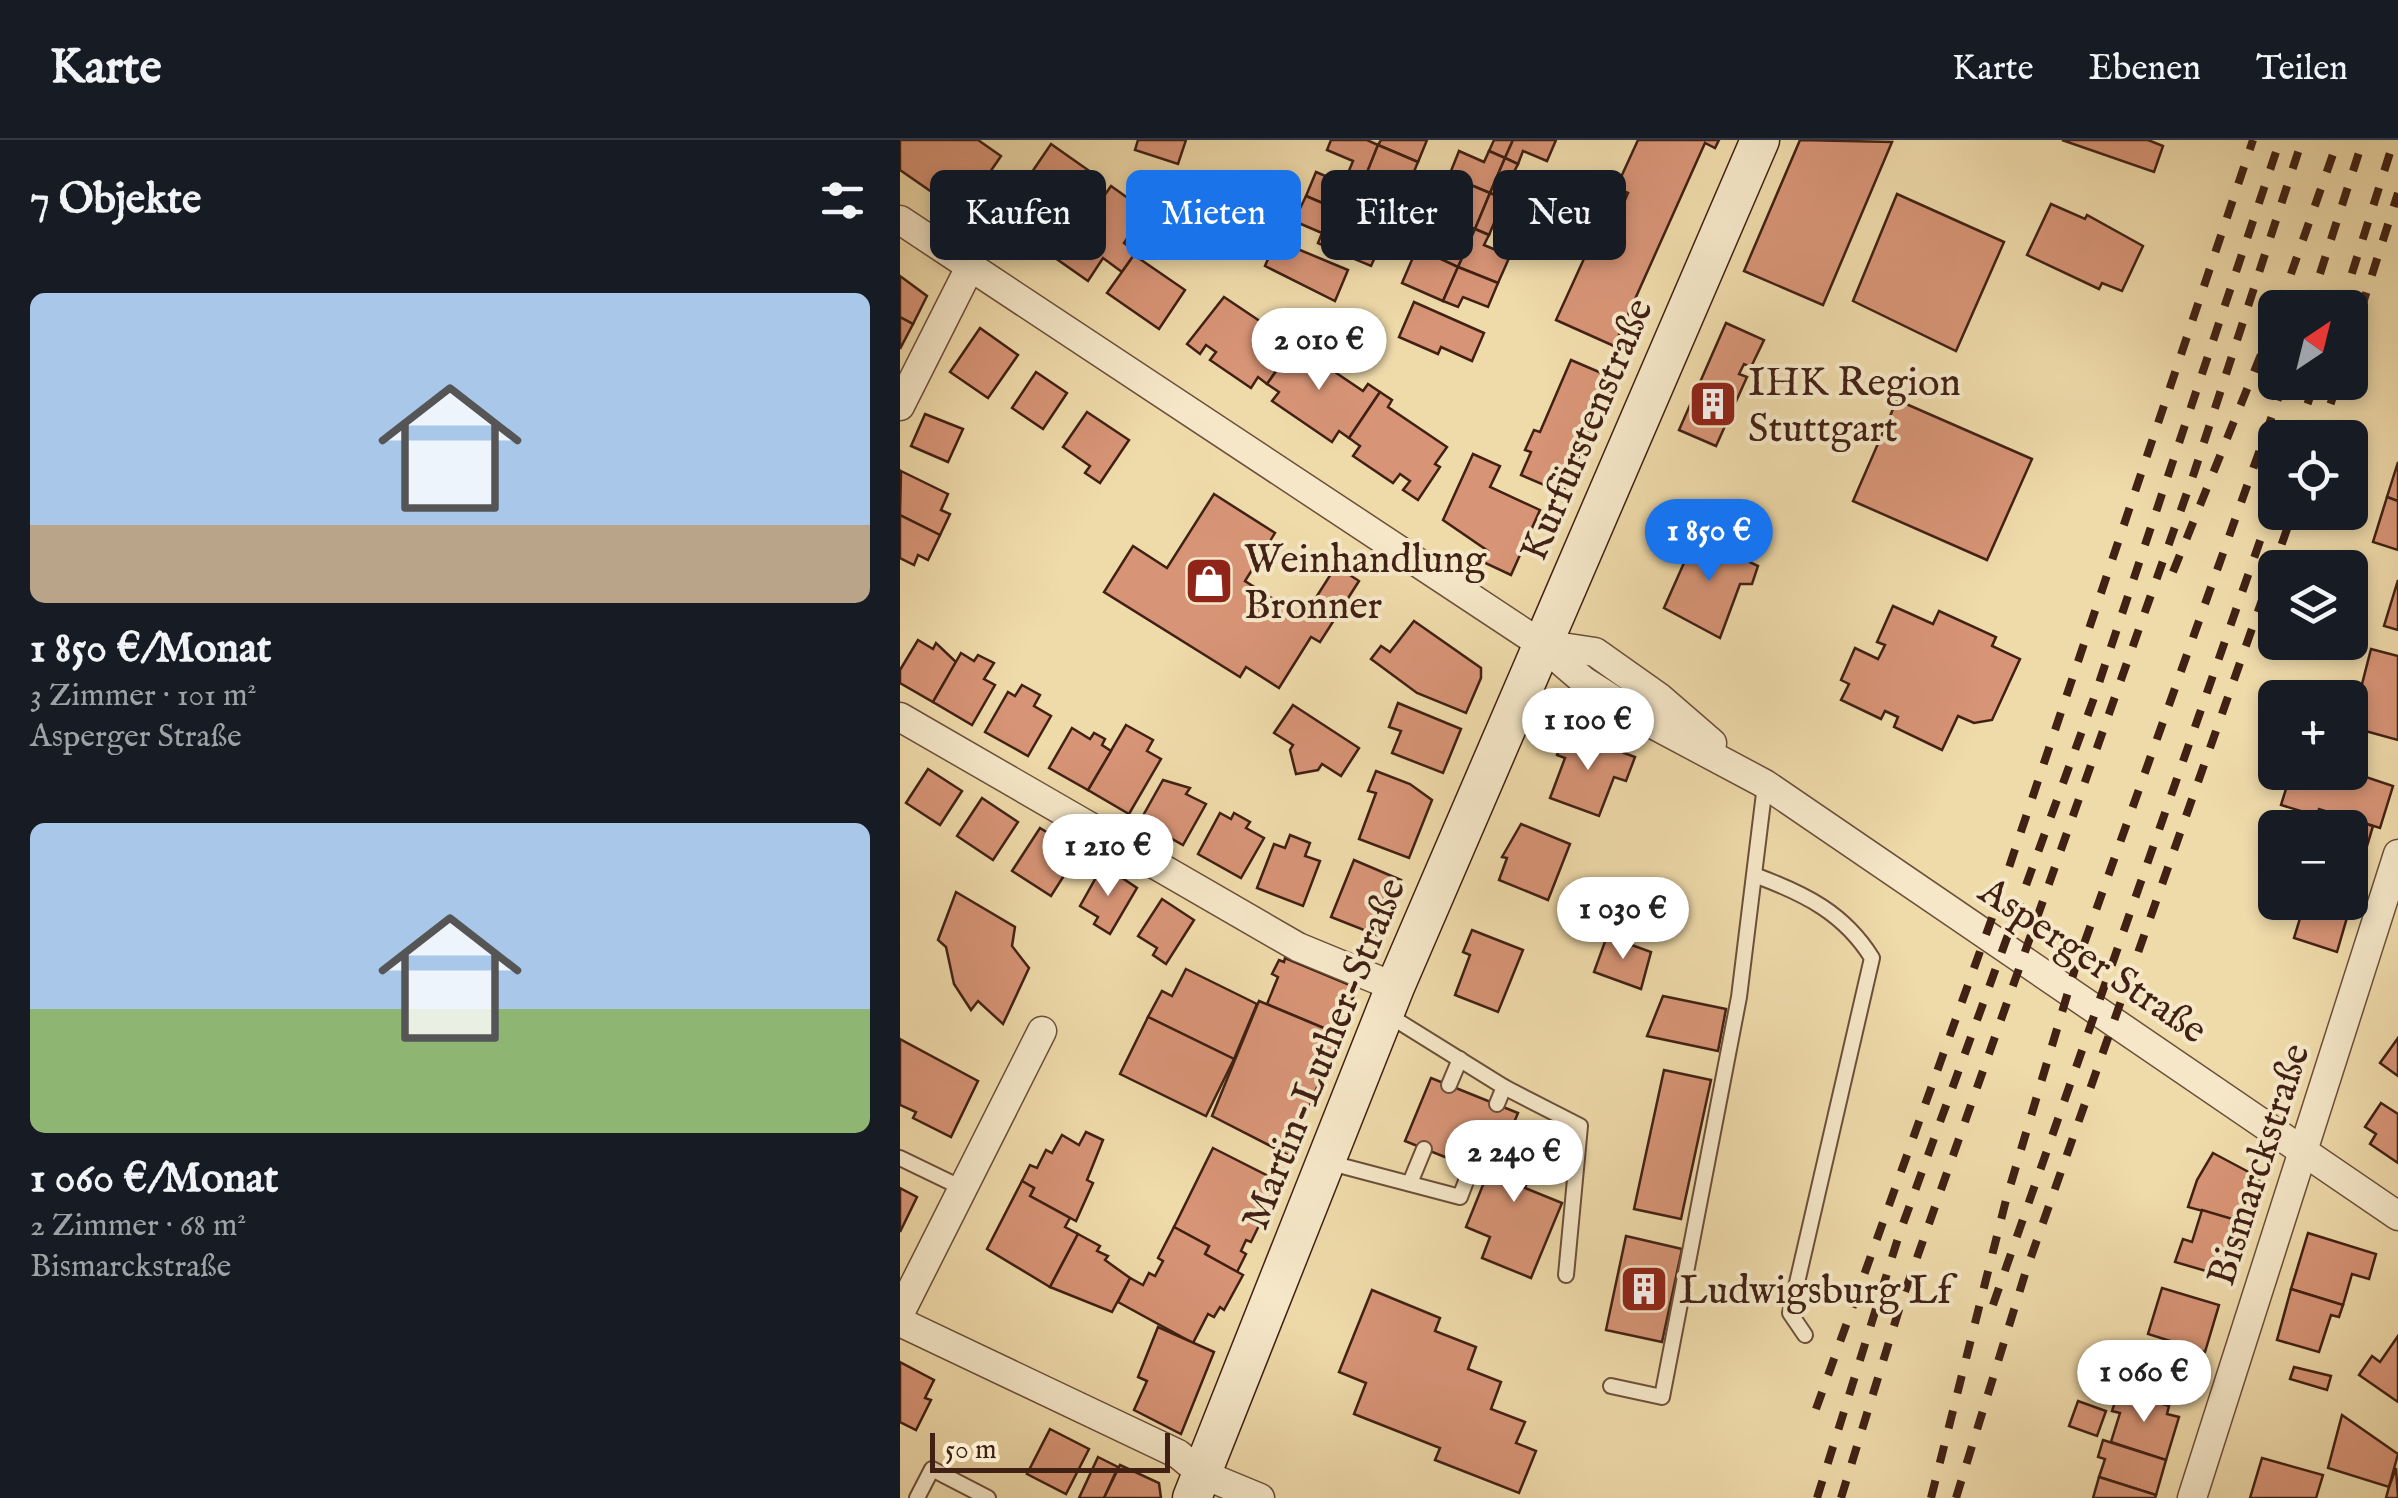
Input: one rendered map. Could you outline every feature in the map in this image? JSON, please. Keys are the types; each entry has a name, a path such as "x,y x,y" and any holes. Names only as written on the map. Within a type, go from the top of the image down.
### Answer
{"street":[{"name":"Kurfürstenstraße","path":"1541,644 1760,140"},
{"name":"Asperger Straße","path":"900,220 1541,644 1584,681 1645,720 1754,777 2398,1216"},
{"path":"900,406 970,267"},
{"name":"Martin-Luther-Straße","path":"1197,1486 1390,1000 1541,644"},
{"path":"900,717 1390,1000"},
{"name":"Bismarckstraße","path":"2192,1498 2398,854"},
{"path":"900,1313 1042,1031"},
{"path":"900,1322 1178,1454 1197,1486 1260,1498"}],"lane":[{"path":"1611,1386 1662,1397 1739,997 1757,876 1754,777"},
{"path":"1757,876 1806,894 1854,928 1872,958 1790,1313 1805,1335"},
{"path":"1390,1000 1460,1060 1580,1126 1566,1275"},
{"path":"1449,1085 1460,1060"},
{"path":"1497,1104 1504,1086"},
{"path":"1410,1183 1424,1149"},
{"path":"900,1158 962,1188"},
{"path":"1326,1162 1460,1196 1472,1168"},
{"path":"917,1498 932,1468 988,1498"}],"building":[{"path":"900,140 978,140 1001,156 991,170 930,170 930,191 900,170"},
{"path":"1138,140 1186,140 1178,164 1135,150"},
{"path":"1331,140 1367,140 1378,145 1368,170 1349,170 1353,161 1327,150"},
{"path":"1381,140 1427,140 1418,162 1378,145"},
{"path":"1494,140 1513,140 1505,158 1489,151"},
{"path":"1513,140 1556,140 1547,161 1523,151 1518,164 1505,158"},
{"path":"1638,140 1719,140 1715,148 1705,143 1614,346 1556,320 1583,260 1626,260 1628,193 1624,170"},
{"path":"1800,140 1892,142 1823,305 1744,271"},
{"path":"2062,140 2148,140 2163,146 2154,172"},
{"path":"1051,144 1088,170 1033,170"},
{"path":"1378,145 1418,162 1415,170 1368,170"},
{"path":"1459,151 1484,162 1489,151 1505,158 1500,170 1493,170 1490,193 1473,186 1473,170 1451,170"},
{"path":"1505,158 1518,164 1515,170 1500,170"},
{"path":"1316,172 1321,174 1321,202 1306,196"},
{"path":"1111,186 1126,197 1124,243 1126,260 1130,260 1122,272 1106,260 1106,193"},
{"path":"1473,186 1490,193 1473,228"},
{"path":"1490,193 1493,194 1493,225 1489,235 1475,229"},
{"path":"1897,194 2004,242 1956,351 1853,301"},
{"path":"1306,196 1321,202 1321,233 1301,224 1301,206"},
{"path":"2051,204 2085,219 2087,215 2143,246 2122,291 2102,283 2099,289 2027,255"},
{"path":"1475,229 1489,235 1484,245 1493,249 1493,260 1508,260 1498,283 1458,267 1461,260 1473,260"},
{"path":"1301,250 1348,270 1335,301 1265,266 1268,260 1301,260"},
{"path":"1058,260 1102,260 1088,281"},
{"path":"1130,260 1141,260 1185,290 1159,329 1107,293"},
{"path":"1412,260 1443,260 1458,267 1443,301 1402,283"},
{"path":"1443,260 1461,260 1458,267"},
{"path":"1458,267 1498,283 1488,307 1463,297 1458,307 1443,301"},
{"path":"900,276 927,296 913,324 900,317"},
{"path":"1224,297 1282,336 1288,328 1300,337 1267,384 1258,377 1251,388 1210,360 1216,352 1206,345 1200,354 1187,344"},
{"path":"1414,302 1484,333 1472,361 1441,347 1438,354 1399,337"},
{"path":"900,317 913,324 900,349"},
{"name":"IHK Region Stuttgart","path":"1726,323 1764,340 1751,367 1744,364 1739,374 1747,377 1716,446 1679,430"},
{"path":"980,328 1018,355 988,398 950,372"},
{"path":"1300,337 1325,354 1320,362 1363,391 1368,384 1380,392 1349,438 1339,431 1332,442 1272,401 1279,392 1267,384"},
{"path":"1571,360 1613,378 1563,493 1521,475 1531,452 1525,450 1534,430 1540,432"},
{"path":"1036,372 1067,393 1043,429 1012,408"},
{"path":"1380,392 1392,400 1388,407 1447,447 1435,464 1440,467 1418,500 1403,490 1410,481 1400,474 1393,483 1353,456 1360,446 1349,438"},
{"path":"1897,400 2032,459 1987,560 1853,501"},
{"path":"1087,412 1129,440 1100,483 1085,473 1090,466 1063,447"},
{"path":"925,414 963,429 948,462 911,446"},
{"path":"1473,454 1500,466 1490,487 1540,510 1511,575 1483,562 1488,551 1443,520"},
{"path":"2398,462 2398,501 2387,497"},
{"path":"901,471 948,494 941,510 950,514 940,535 900,515"},
{"path":"1214,494 1275,533 1245,581 1303,618 1336,566 1359,581 1320,642 1311,637 1279,688 1246,667 1240,677 1104,592 1133,546 1167,568"},
{"path":"2387,497 2398,501 2398,550 2373,542"},
{"path":"900,515 940,535 928,560 918,555 914,565 900,558"},
{"path":"1709,531 1729,540 1724,550 1758,566 1752,584 1740,584 1720,638 1664,608 1695,538 1704,541"},
{"path":"2398,580 2398,630 2384,626"},
{"path":"1893,606 1933,624 1939,611 1996,637 1992,646 2020,659 1992,720 1974,723 1958,716 1942,750 1894,727 1898,717 1885,711 1881,719 1841,700 1849,684 1841,680 1855,648 1878,659 1885,645 1877,642"},
{"path":"1414,621 1481,668 1481,678 1466,713 1417,693 1371,659 1381,646 1390,652"},
{"path":"918,640 933,649 936,643 956,662 933,702 900,683 900,670"},
{"path":"2371,649 2398,656 2398,740 2368,732 2368,680 2363,680"},
{"path":"961,653 974,661 978,655 994,663 984,679 995,685 972,725 933,702"},
{"path":"1022,685 1040,695 1034,706 1051,716 1028,756 985,732 1008,692 1015,696"},
{"path":"1398,703 1461,729 1443,773 1392,753 1401,731 1389,727"},
{"path":"1293,705 1359,748 1341,776 1322,764 1318,770 1296,774 1290,750 1293,745 1274,733"},
{"path":"1126,725 1153,740 1147,751 1161,759 1129,814 1088,790"},
{"path":"1072,728 1090,739 1094,733 1105,739 1102,745 1111,751 1088,790 1049,768"},
{"path":"1566,731 1635,757 1626,781 1614,777 1599,816 1550,798 1565,758 1557,755"},
{"path":"928,769 962,791 940,825 906,803"},
{"path":"1376,771 1410,784 1432,800 1409,858 1359,839 1376,793 1368,791"},
{"path":"2368,778 2393,786 2380,828 2368,824 2368,810 2297,810 2281,805 2286,790 2368,790"},
{"path":"1163,780 1190,788 1186,794 1206,804 1183,845 1140,821"},
{"path":"982,798 1018,822 993,860 957,836"},
{"path":"1220,813 1231,819 1234,813 1250,822 1246,828 1264,838 1241,878 1198,854"},
{"path":"1521,824 1570,844 1548,900 1499,880 1507,858 1502,857"},
{"path":"1040,828 1079,852 1051,896 1012,871"},
{"path":"1290,835 1310,843 1305,856 1320,861 1303,906 1257,888 1274,844 1285,848"},
{"path":"1354,860 1401,880 1379,936 1331,917"},
{"path":"1103,865 1137,888 1110,934 1094,924 1098,917 1080,906"},
{"path":"956,892 1015,927 1012,946 1029,968 1003,1024 978,1001 971,1010 954,984 946,947 938,940"},
{"path":"1162,899 1194,920 1166,964 1153,955 1157,948 1138,936"},
{"path":"2300,920 2346,920 2337,952 2294,938"},
{"path":"1472,930 1523,950 1498,1012 1455,995 1470,955 1463,952"},
{"path":"1607,936 1651,952 1641,989 1594,972"},
{"path":"1285,958 1357,988 1338,1034 1267,1004 1278,977 1272,974 1279,960 1284,962"},
{"path":"1186,969 1257,1004 1234,1059 1148,1017 1162,991 1172,996"},
{"path":"1663,996 1726,1009 1718,1051 1647,1036"},
{"path":"1259,1001 1338,1034 1290,1156 1212,1116"},
{"path":"1148,1017 1234,1059 1206,1116 1120,1074"},
{"path":"2398,1038 2398,1076 2380,1063"},
{"path":"900,1039 978,1081 951,1137 913,1118 916,1112 900,1105"},
{"path":"1664,1070 1711,1080 1681,1219 1634,1209"},
{"path":"1431,1078 1518,1113 1513,1125 1508,1123 1487,1174 1405,1141"},
{"path":"2381,1103 2398,1114 2398,1163 2370,1144 2376,1134 2365,1127"},
{"path":"1508,1123 1545,1138 1525,1188 1562,1203 1531,1278 1482,1258 1490,1237 1466,1227"},
{"path":"1086,1132 1103,1140 1087,1180 1093,1183 1076,1221 1030,1196 1034,1188 1022,1181 1030,1165 1037,1168 1046,1150 1052,1153 1062,1135 1079,1145"},
{"path":"1213,1148 1280,1182 1251,1242 1246,1240 1241,1251 1246,1254 1237,1272 1205,1254 1209,1246 1174,1227"},
{"path":"2213,1153 2260,1178 2246,1223 2188,1207 2197,1180"},
{"path":"1022,1181 1034,1188 1030,1196 1070,1218 1065,1227 1078,1234 1050,1287 987,1249"},
{"path":"900,1188 917,1197 900,1232"},
{"path":"2202,1210 2246,1223 2232,1268 2216,1264 2213,1273 2175,1262 2183,1239 2192,1242"},
{"path":"1174,1227 1209,1246 1205,1254 1243,1275 1224,1310 1220,1307 1214,1317 1208,1314 1193,1343 1118,1302 1130,1278 1143,1285 1149,1273 1155,1276 1163,1261 1158,1258"},
{"path":"2308,1233 2376,1254 2369,1279 2352,1274 2343,1305 2291,1289"},
{"path":"1078,1234 1100,1246 1097,1251 1108,1256 1105,1260 1130,1278 1112,1312 1050,1287"},
{"name":"Ludwigsburg Lf","path":"1626,1236 1682,1249 1662,1342 1606,1330"},
{"path":"2162,1288 2219,1305 2205,1352 2148,1334"},
{"path":"2291,1289 2343,1305 2339,1317 2331,1315 2319,1352 2277,1340"},
{"path":"1372,1290 1440,1318 1435,1331 1476,1347 1468,1369 1501,1382 1491,1409 1525,1422 1516,1443 1536,1451 1519,1493 1435,1460 1440,1448 1354,1414 1366,1383 1339,1372"},
{"path":"1158,1327 1214,1352 1181,1434 1134,1410 1147,1381 1138,1377"},
{"path":"2398,1336 2398,1402 2359,1375 2372,1356 2380,1362"},
{"path":"900,1362 934,1380 925,1398 931,1400 916,1430 900,1422"},
{"path":"2294,1367 2331,1376 2327,1390 2290,1379"},
{"path":"2119,1390 2169,1406 2167,1414 2179,1417 2166,1460 2111,1442 2120,1413 2112,1411"},
{"path":"2078,1401 2106,1411 2097,1436 2069,1426"},
{"path":"2342,1415 2398,1454 2389,1487 2328,1468"},
{"path":"1050,1429 1089,1449 1066,1494 1027,1474"},
{"path":"2103,1440 2166,1460 2156,1495 2099,1477 2105,1459 2098,1457"},
{"path":"1098,1457 1118,1467 1104,1498 1079,1498"},
{"path":"2262,1458 2323,1475 2316,1498 2250,1498"},
{"path":"1120,1465 1159,1483 1161,1498 1104,1498"},
{"path":"2396,1468 2398,1498 2386,1498 2389,1487"},
{"path":"2099,1477 2156,1495 2155,1498 2093,1498"}],"railway":[{"path":"1816,1409 1992,918 2253,140"},
{"path":"1817,1498 1899,1235 2094,698 2280,140"},
{"path":"1841,1498 1901,1303 2194,473 2302,140"},
{"path":"2285,290 2338,140"},
{"path":"2315,290 2363,140"},
{"path":"2347,290 2394,140"},
{"path":"2367,290 2398,193"},
{"path":"2173,572 2258,362"},
{"path":"1931,1498 2006,1200 2074,972 2278,400"},
{"path":"2302,420 2309,400"},
{"path":"2325,420 2332,400"},
{"path":"1993,1305 2264,530"},
{"path":"1956,1498 2025,1274 2287,530"}],"place":[{"name":"IHK Region Stuttgart","path":"1713,404"},
{"name":"Weinhandlung Bronner","path":"1209,581"},
{"name":"Ludwigsburg Lf","path":"1644,1289"}]}
